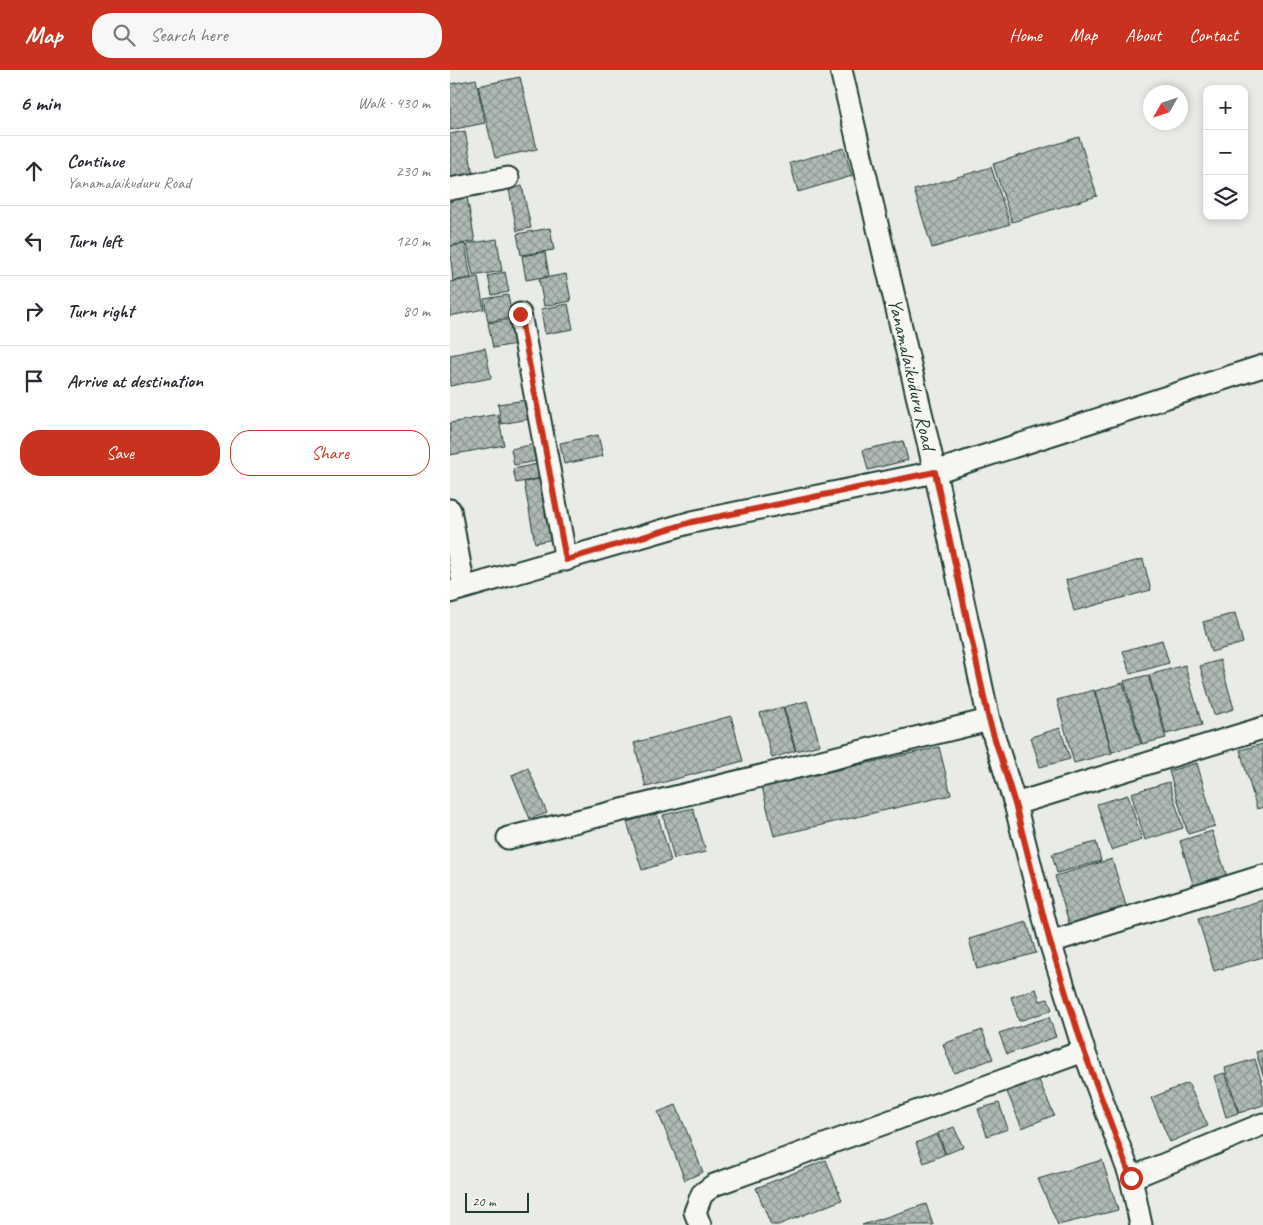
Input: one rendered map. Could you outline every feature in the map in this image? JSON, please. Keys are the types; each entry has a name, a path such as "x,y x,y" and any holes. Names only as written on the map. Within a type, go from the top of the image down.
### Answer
{"street":[{"name":"Yanamalaikuduru Road","path":"841,70 935,472 989,720 1015,804 1050,942 1084,1051 1131,1178 1137,1224"},
{"path":"450,189 508,178"},
{"path":"520,314 566,560"},
{"path":"450,510 457,590 692,522 935,472 1263,366"},
{"path":"508,838 989,720"},
{"path":"1015,804 1263,728"},
{"path":"1050,942 1263,876"},
{"path":"700,1225 695,1212 702,1194 714,1185 1084,1051"},
{"path":"1131,1178 1263,1124"}],"building":[{"path":"520,77 537,149 495,158 478,86"},
{"path":"476,79 485,123 450,130 450,84"},
{"path":"465,131 473,174 450,178 450,134"},
{"path":"1079,137 1097,196 1012,222 993,164"},
{"path":"844,148 852,176 798,192 790,163"},
{"path":"991,167 1010,224 932,248 914,190"},
{"path":"522,186 531,228 517,231 509,189"},
{"path":"467,197 475,241 450,246 450,200"},
{"path":"550,228 554,250 521,255 517,234"},
{"path":"497,239 502,271 473,276 467,244"},
{"path":"465,244 471,278 453,281 450,246"},
{"path":"545,252 549,276 526,280 522,256"},
{"path":"505,272 509,292 492,295 488,276"},
{"path":"566,274 571,301 544,306 539,279"},
{"path":"478,277 484,309 450,316 450,282"},
{"path":"508,295 512,317 488,322 484,299"},
{"path":"568,304 573,329 545,334 541,309"},
{"path":"512,319 516,344 493,348 488,323"},
{"path":"485,348 491,378 450,386 450,355"},
{"path":"526,400 529,419 501,424 498,404"},
{"path":"498,414 504,445 450,455 450,423"},
{"path":"598,435 603,456 564,464 560,443"},
{"path":"903,441 908,460 868,470 863,450"},
{"path":"540,443 543,460 514,465 511,449"},
{"path":"537,464 540,478 516,483 513,469"},
{"path":"546,478 558,538 535,543 524,482"},
{"path":"1143,559 1151,590 1074,611 1066,580"},
{"path":"1235,613 1243,643 1211,652 1203,622"},
{"path":"1162,640 1169,663 1130,674 1123,651"},
{"path":"1220,660 1234,709 1214,715 1200,666"},
{"path":"1185,665 1202,725 1166,734 1149,675"},
{"path":"1148,675 1166,738 1142,744 1124,681"},
{"path":"1123,683 1141,744 1112,752 1095,691"},
{"path":"1094,690 1112,753 1074,763 1057,700"},
{"path":"807,701 820,745 796,751 784,707"},
{"path":"783,707 795,751 772,758 760,713"},
{"path":"731,716 743,761 646,787 634,743"},
{"path":"1060,728 1070,759 1040,767 1031,737"},
{"path":"1263,744 1263,807 1257,809 1240,750"},
{"path":"939,747 951,795 774,836 762,787"},
{"path":"1197,763 1215,826 1188,834 1169,771"},
{"path":"528,768 547,813 530,819 512,775"},
{"path":"1169,782 1183,828 1145,840 1131,793"},
{"path":"1128,795 1142,840 1111,850 1097,804"},
{"path":"693,808 706,852 674,859 663,815"},
{"path":"657,813 671,861 642,870 627,822"},
{"path":"1212,831 1227,877 1194,887 1180,841"},
{"path":"1096,842 1101,861 1057,873 1052,854"},
{"path":"1112,859 1127,909 1070,926 1055,876"},
{"path":"1263,900 1263,957 1214,971 1198,919"},
{"path":"1027,922 1036,953 977,969 969,939"},
{"path":"1036,989 1040,1001 1048,999 1052,1010 1019,1021 1011,997"},
{"path":"1049,1017 1056,1037 1007,1054 999,1033"},
{"path":"982,1030 993,1059 954,1073 943,1044"},
{"path":"1263,1050 1263,1075 1256,1052"},
{"path":"1255,1059 1263,1086 1263,1105 1239,1113 1225,1068"},
{"path":"1036,1073 1054,1115 1022,1128 1005,1087"},
{"path":"1225,1073 1238,1113 1226,1117 1214,1076"},
{"path":"1188,1083 1208,1126 1170,1142 1151,1098"},
{"path":"999,1103 1008,1129 987,1136 978,1109"},
{"path":"676,1105 703,1172 685,1180 658,1112"},
{"path":"954,1127 963,1147 946,1154 938,1133"},
{"path":"937,1134 945,1154 924,1163 916,1143"},
{"path":"826,1160 842,1200 778,1225 771,1225 756,1188"},
{"path":"1102,1160 1118,1210 1058,1225 1038,1179"},
{"path":"926,1204 933,1225 862,1225"}],"route":[{"path":"520,314 566,560 692,522 935,472 989,720 1015,804 1050,942 1084,1051 1131,1178"}]}
